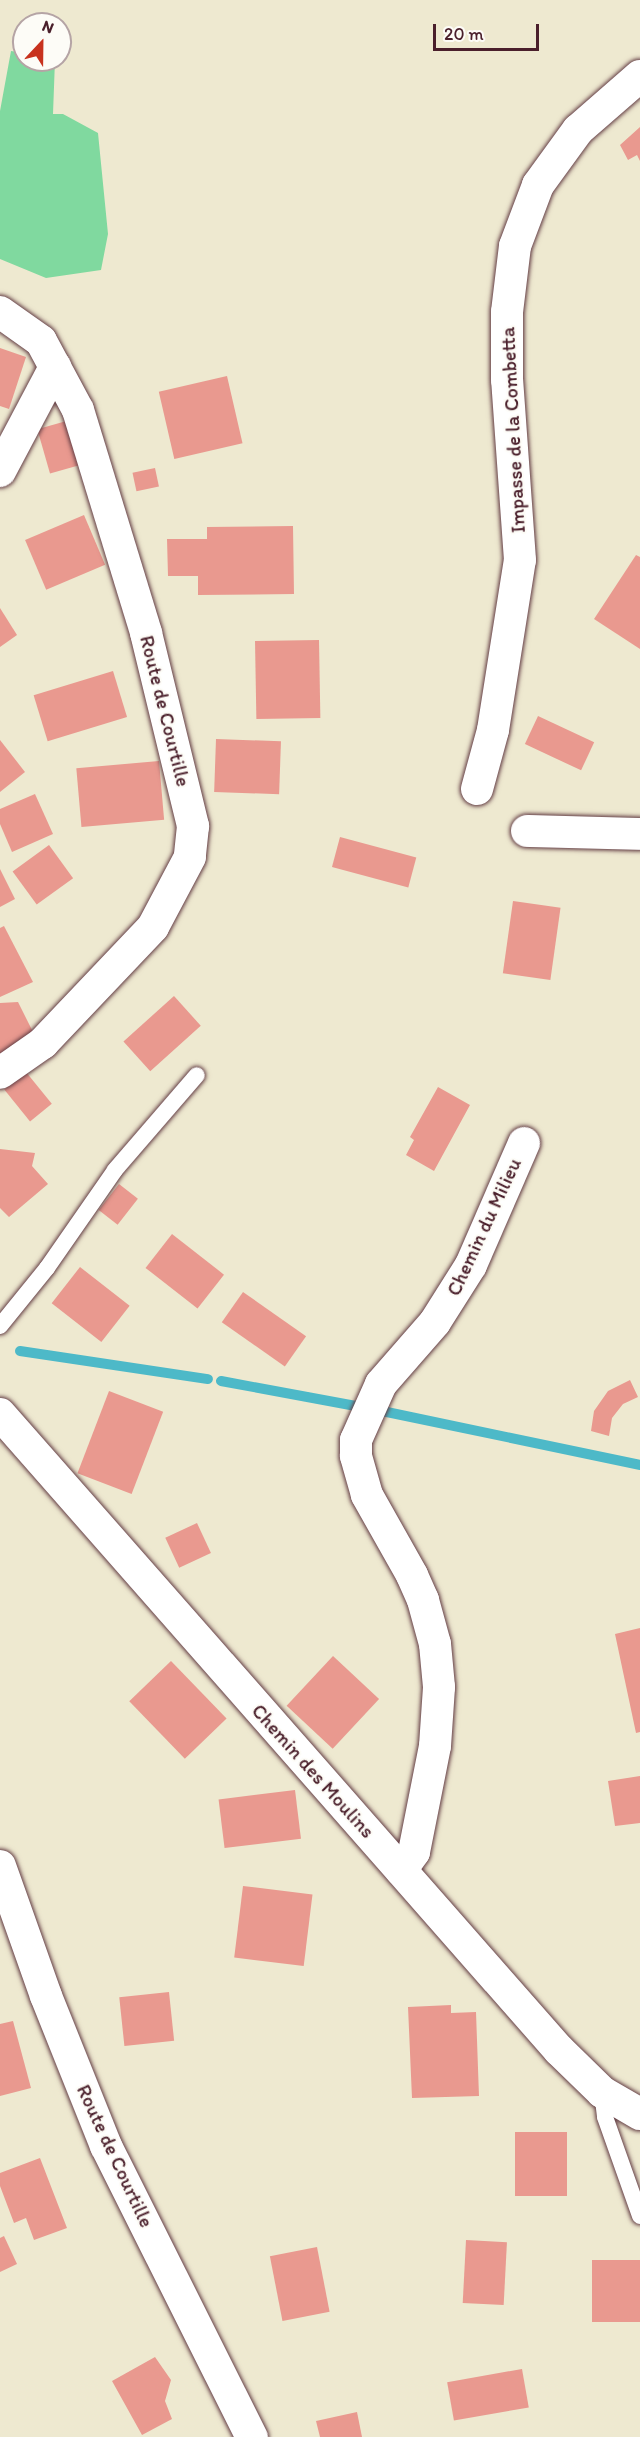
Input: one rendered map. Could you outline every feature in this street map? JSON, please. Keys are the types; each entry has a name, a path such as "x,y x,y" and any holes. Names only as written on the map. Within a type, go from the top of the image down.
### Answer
{"street":[{"name":"Impasse de la Combetta","path":"477,789 494,730 520,560 507,380 507,312 515,246 538,185 578,130 640,76"},
{"name":"Route de Courtille","path":"0,312 40,341 78,410 93,450 146,633 194,826 190,857 153,927 43,1043 0,1073"},
{"path":"0,471 55,367"},
{"path":"527,831 640,834"},
{"name":"Chemin du Milieu","path":"401,1870 414,1852 435,1746 439,1687 435,1644 423,1600 412,1575 367,1495 356,1456 356,1440 381,1384 435,1322 471,1265 524,1143"},
{"name":"Chemin des Moulins","path":"0,1414 559,2050 602,2092 640,2114"},
{"name":"Route de Courtille","path":"0,1866 46,1996 106,2146 252,2437"}],"lane":[{"path":"0,1326 47,1268 95,1196 197,1075"},
{"path":"602,2092 605,2117 640,2216"}],"green space":[{"path":"12,51 12,72 55,72 53,114 63,114 98,133 108,234 101,270 46,278 0,259 0,111"}],"building":[{"path":"640,127 640,161 637,155 628,160 620,145"},
{"path":"0,348 26,357 9,409 0,406"},
{"path":"227,376 243,443 174,459 159,392"},
{"path":"70,420 83,464 50,474 37,429"},
{"path":"155,468 159,487 136,491 133,473"},
{"path":"84,515 105,565 46,590 25,540"},
{"path":"293,526 294,594 198,595 198,576 168,576 167,539 207,539 207,527"},
{"path":"636,555 640,557 640,649 594,619"},
{"path":"0,608 17,635 0,647"},
{"path":"319,640 320,718 256,719 255,641"},
{"path":"113,671 127,717 48,741 34,695"},
{"path":"538,716 594,742 581,770 525,744"},
{"path":"216,739 281,741 279,794 214,792"},
{"path":"0,740 25,772 0,792"},
{"path":"159,761 164,820 81,827 76,768"},
{"path":"35,794 53,834 12,852 0,824 0,809"},
{"path":"340,837 416,857 408,887 332,867"},
{"path":"49,845 73,878 37,905 13,871"},
{"path":"0,869 15,899 0,907"},
{"path":"513,901 561,908 550,980 503,973"},
{"path":"4,926 33,982 0,997 0,928"},
{"path":"174,996 201,1026 150,1071 123,1042"},
{"path":"18,1002 36,1038 0,1055 0,1003"},
{"path":"26,1072 52,1104 30,1121 4,1090"},
{"path":"438,1087 470,1105 434,1171 406,1155 414,1140 410,1137"},
{"path":"0,1149 35,1153 32,1166 48,1184 9,1217 0,1208"},
{"path":"119,1184 138,1199 118,1225 99,1210"},
{"path":"172,1234 224,1275 198,1309 146,1268"},
{"path":"80,1267 130,1306 101,1342 52,1303"},
{"path":"243,1292 306,1336 285,1366 222,1322"},
{"path":"630,1380 638,1397 623,1404 612,1418 609,1436 591,1431 594,1411 608,1391"},
{"path":"109,1391 163,1412 132,1494 77,1473"},
{"path":"197,1523 211,1553 179,1568 165,1538"},
{"path":"640,1628 640,1732 636,1733 615,1634"},
{"path":"333,1656 379,1699 333,1749 287,1706"},
{"path":"171,1661 227,1719 185,1759 129,1701"},
{"path":"640,1776 640,1823 615,1826 608,1781"},
{"path":"295,1790 301,1839 225,1848 219,1799"},
{"path":"243,1886 312,1895 304,1966 234,1957"},
{"path":"169,1992 174,2041 124,2046 119,1997"},
{"path":"451,2005 451,2013 476,2012 479,2096 412,2098 408,2007"},
{"path":"13,2021 31,2088 0,2096 0,2024"},
{"path":"515,2132 567,2132 567,2196 515,2196"},
{"path":"40,2158 67,2228 34,2240 26,2218 14,2223 0,2186 0,2173"},
{"path":"4,2236 17,2264 0,2272 0,2238"},
{"path":"466,2240 507,2242 504,2305 463,2303"},
{"path":"317,2247 330,2312 282,2321 270,2256"},
{"path":"592,2260 640,2260 640,2322 592,2322"},
{"path":"155,2357 171,2380 165,2401 172,2419 142,2435 112,2381"},
{"path":"522,2369 529,2407 454,2421 447,2382"},
{"path":"357,2412 362,2437 320,2437 316,2421"}],"waterway":[{"path":"20,1351 208,1379"},
{"path":"221,1381 356,1406"},
{"path":"382,1411 640,1465"}]}
